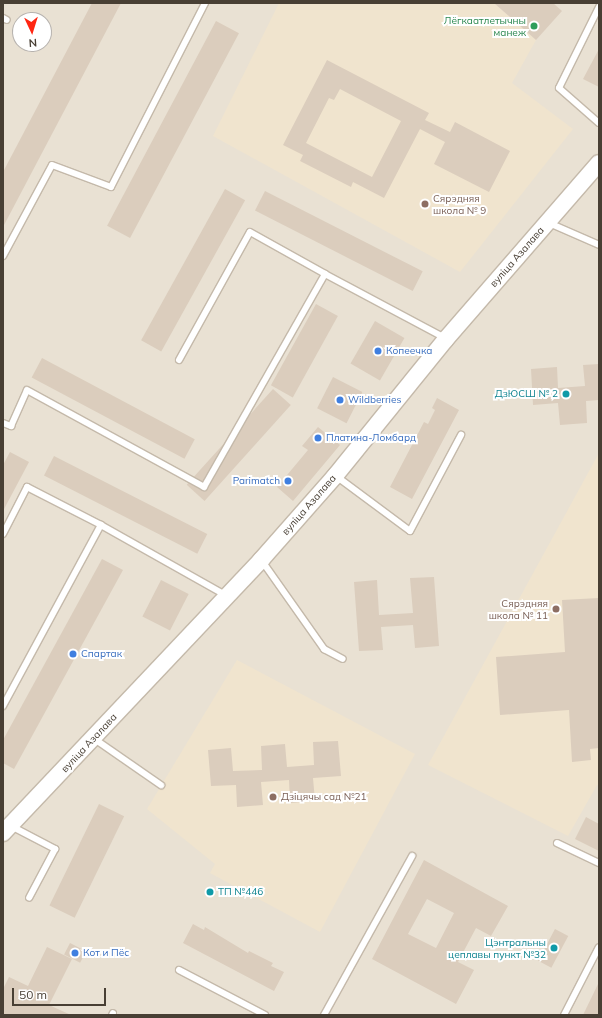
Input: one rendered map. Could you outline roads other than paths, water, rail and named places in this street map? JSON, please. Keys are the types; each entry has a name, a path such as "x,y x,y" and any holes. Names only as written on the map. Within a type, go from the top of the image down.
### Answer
{"street":[{"name":"вуліца Азалава","path":"7,830 261,560 335,476 446,339 599,163"}],"lane":[{"path":"3,256 52,165 111,187 205,3"},
{"path":"599,7 559,88 599,123"},
{"path":"548,222 599,246"},
{"path":"179,360 250,232 446,339"},
{"path":"3,423 11,426 27,390 204,487 325,274"},
{"path":"335,476 410,531 461,435"},
{"path":"3,534 27,487 101,525 228,596"},
{"path":"3,706 101,525"},
{"path":"261,560 324,649 343,659"},
{"path":"93,738 161,785"},
{"path":"7,830 55,850 29,898"},
{"path":"557,843 599,863"},
{"path":"324,1015 412,856"},
{"path":"564,1015 599,947"},
{"path":"179,970 265,1015"}],"place":[{"name":"Лёгкаатлетычны манеж","path":"534,26"},
{"name":"Сярэдняя школа № 9","path":"425,204"},
{"name":"Копеечка","path":"378,351"},
{"name":"ДзЮСШ № 2","path":"566,394"},
{"name":"Wildberries","path":"340,400"},
{"name":"Платина-Ломбард","path":"318,438"},
{"name":"Parimatch","path":"288,481"},
{"name":"Сярэдняя школа № 11","path":"556,609"},
{"name":"Спартак","path":"73,654"},
{"name":"Дзіцячы сад №21","path":"273,797"},
{"name":"ТП №446","path":"210,892"},
{"name":"Цэнтральны цеплавы пункт №32","path":"554,948"},
{"name":"Кот и Пёс","path":"75,953"}]}
